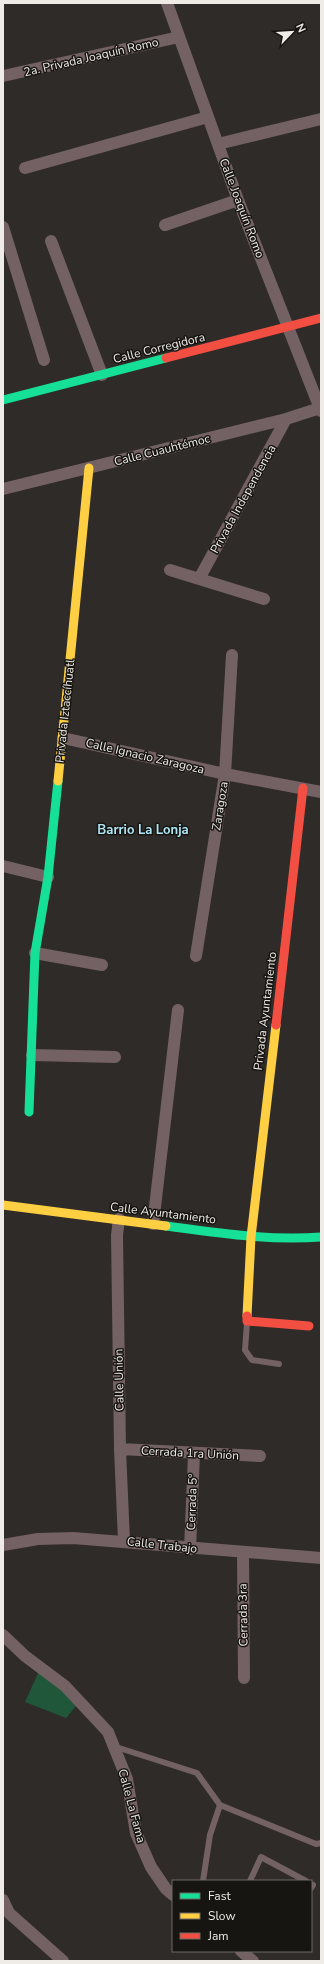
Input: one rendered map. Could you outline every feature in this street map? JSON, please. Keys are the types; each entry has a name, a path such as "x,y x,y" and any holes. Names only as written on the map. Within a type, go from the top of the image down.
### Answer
{"street":[{"name":"Calle Joaquín Romo","path":"167,3 238,200 289,327 320,410"},
{"name":"2a. Privada Joaquín Romo","path":"3,76 179,37"},
{"path":"24,168 208,117"},
{"path":"218,144 321,119"},
{"path":"165,225 238,200"},
{"path":"3,227 8,256 44,360"},
{"path":"51,241 102,375"},
{"name":"Calle Corregidora","path":"3,400 321,318"},
{"name":"Calle Cuauhtémoc","path":"3,489 320,410"},
{"name":"Privada Independencia","path":"199,579 286,419"},
{"name":"Privada Iztaccíhuatl","path":"29,1112 35,953 48,876 89,468"},
{"path":"170,570 264,599"},
{"name":"Zaragoza","path":"196,956 225,774 232,655"},
{"name":"Calle Ignacio Zaragoza","path":"63,738 225,774 321,792"},
{"name":"Privada Ayuntamiento","path":"247,1321 251,1237 303,788"},
{"path":"3,866 48,876"},
{"path":"35,953 102,965"},
{"path":"153,1224 178,1010"},
{"path":"32,1055 115,1057"},
{"name":"Calle Ayuntamiento","path":"3,1205 251,1237 296,1239 321,1237"},
{"name":"Calle Unión","path":"119,1219 117,1234 120,1449 124,1542"},
{"path":"247,1321 309,1326"},
{"name":"Cerrada 1ra Unión","path":"120,1449 194,1454 260,1456"},
{"name":"Cerrada 5º","path":"190,1549 194,1454"},
{"name":"Calle Trabajo","path":"3,1545 38,1539 73,1538 190,1549 321,1558"},
{"name":"Cerrada 3ra","path":"242,1553 244,1678"},
{"name":"Calle La Fama","path":"3,1635 25,1656 65,1686 108,1732 127,1779 136,1834 151,1867 166,1889 172,1894"},
{"path":"3,1900 9,1913 63,1961"},
{"path":"241,1952 253,1961"}],"lane":[{"path":"247,1321 245,1350 252,1360 279,1364"},
{"path":"113,1746 197,1773 220,1805 316,1844 321,1843"},
{"path":"203,1880 210,1835 220,1805"},
{"path":"250,1880 261,1857 304,1880"}],"green space":[{"path":"39,1671 63,1688 77,1705 66,1718 25,1702"}],"traffic: fast":[{"path":"3,400 166,358"},
{"path":"29,1112 35,953 48,877 58,781"},
{"path":"166,1226 224,1234 263,1237 321,1237"}],"traffic: slow":[{"path":"58,781 89,468"},
{"path":"247,1316 251,1237 276,1025"},
{"path":"3,1205 166,1226"}],"traffic: jam":[{"path":"166,358 321,318"},
{"path":"276,1025 303,788"},
{"path":"247,1316 247,1321 309,1326"}],"district":[{"name":"Barrio La Lonja","path":"143,829"}]}
